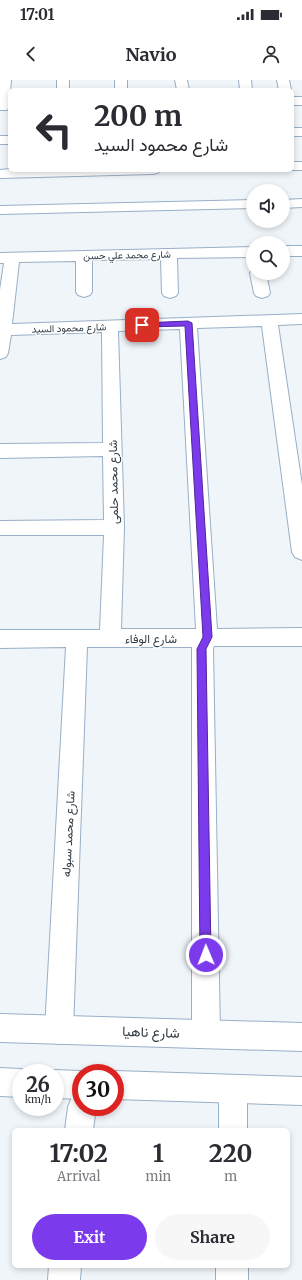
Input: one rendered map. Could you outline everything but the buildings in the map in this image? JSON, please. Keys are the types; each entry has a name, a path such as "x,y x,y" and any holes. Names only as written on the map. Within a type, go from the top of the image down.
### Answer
{"street":[{"path":"4,107 5,80"},
{"path":"0,174 76,172"},
{"path":"290,204 302,203"},
{"path":"0,210 246,204"},
{"path":"290,252 302,251"},
{"name":"شارع محمد علي حسن","path":"6,258 246,252"},
{"path":"169,254 170,293"},
{"path":"84,256 84,292"},
{"path":"0,353 3,330 6,258"},
{"path":"259,280 262,293"},
{"name":"شارع محمود السيد","path":"3,330 302,319"},
{"path":"269,320 302,552"},
{"path":"188,323 207,637 202,649 206,1034"},
{"name":"شارع محمد حلمى","path":"110,326 114,527 110,638"},
{"path":"0,451 113,449"},
{"path":"0,528 114,527"},
{"name":"شارع الوفاء","path":"0,639 302,637"},
{"name":"شارع محمد سبوله","path":"59,1030 77,638"},
{"name":"شارع ناهيا","path":"0,1028 302,1037"},
{"path":"0,1082 12,1083"},
{"path":"124,1086 302,1091"},
{"path":"232,1128 233,1089"},
{"path":"79,1128 81,1116"},
{"path":"64,1280 66,1268"},
{"path":"232,1268 232,1280"}],"route":[{"path":"142,325 188,323 207,637 203,643 202,649 206,955"}]}
